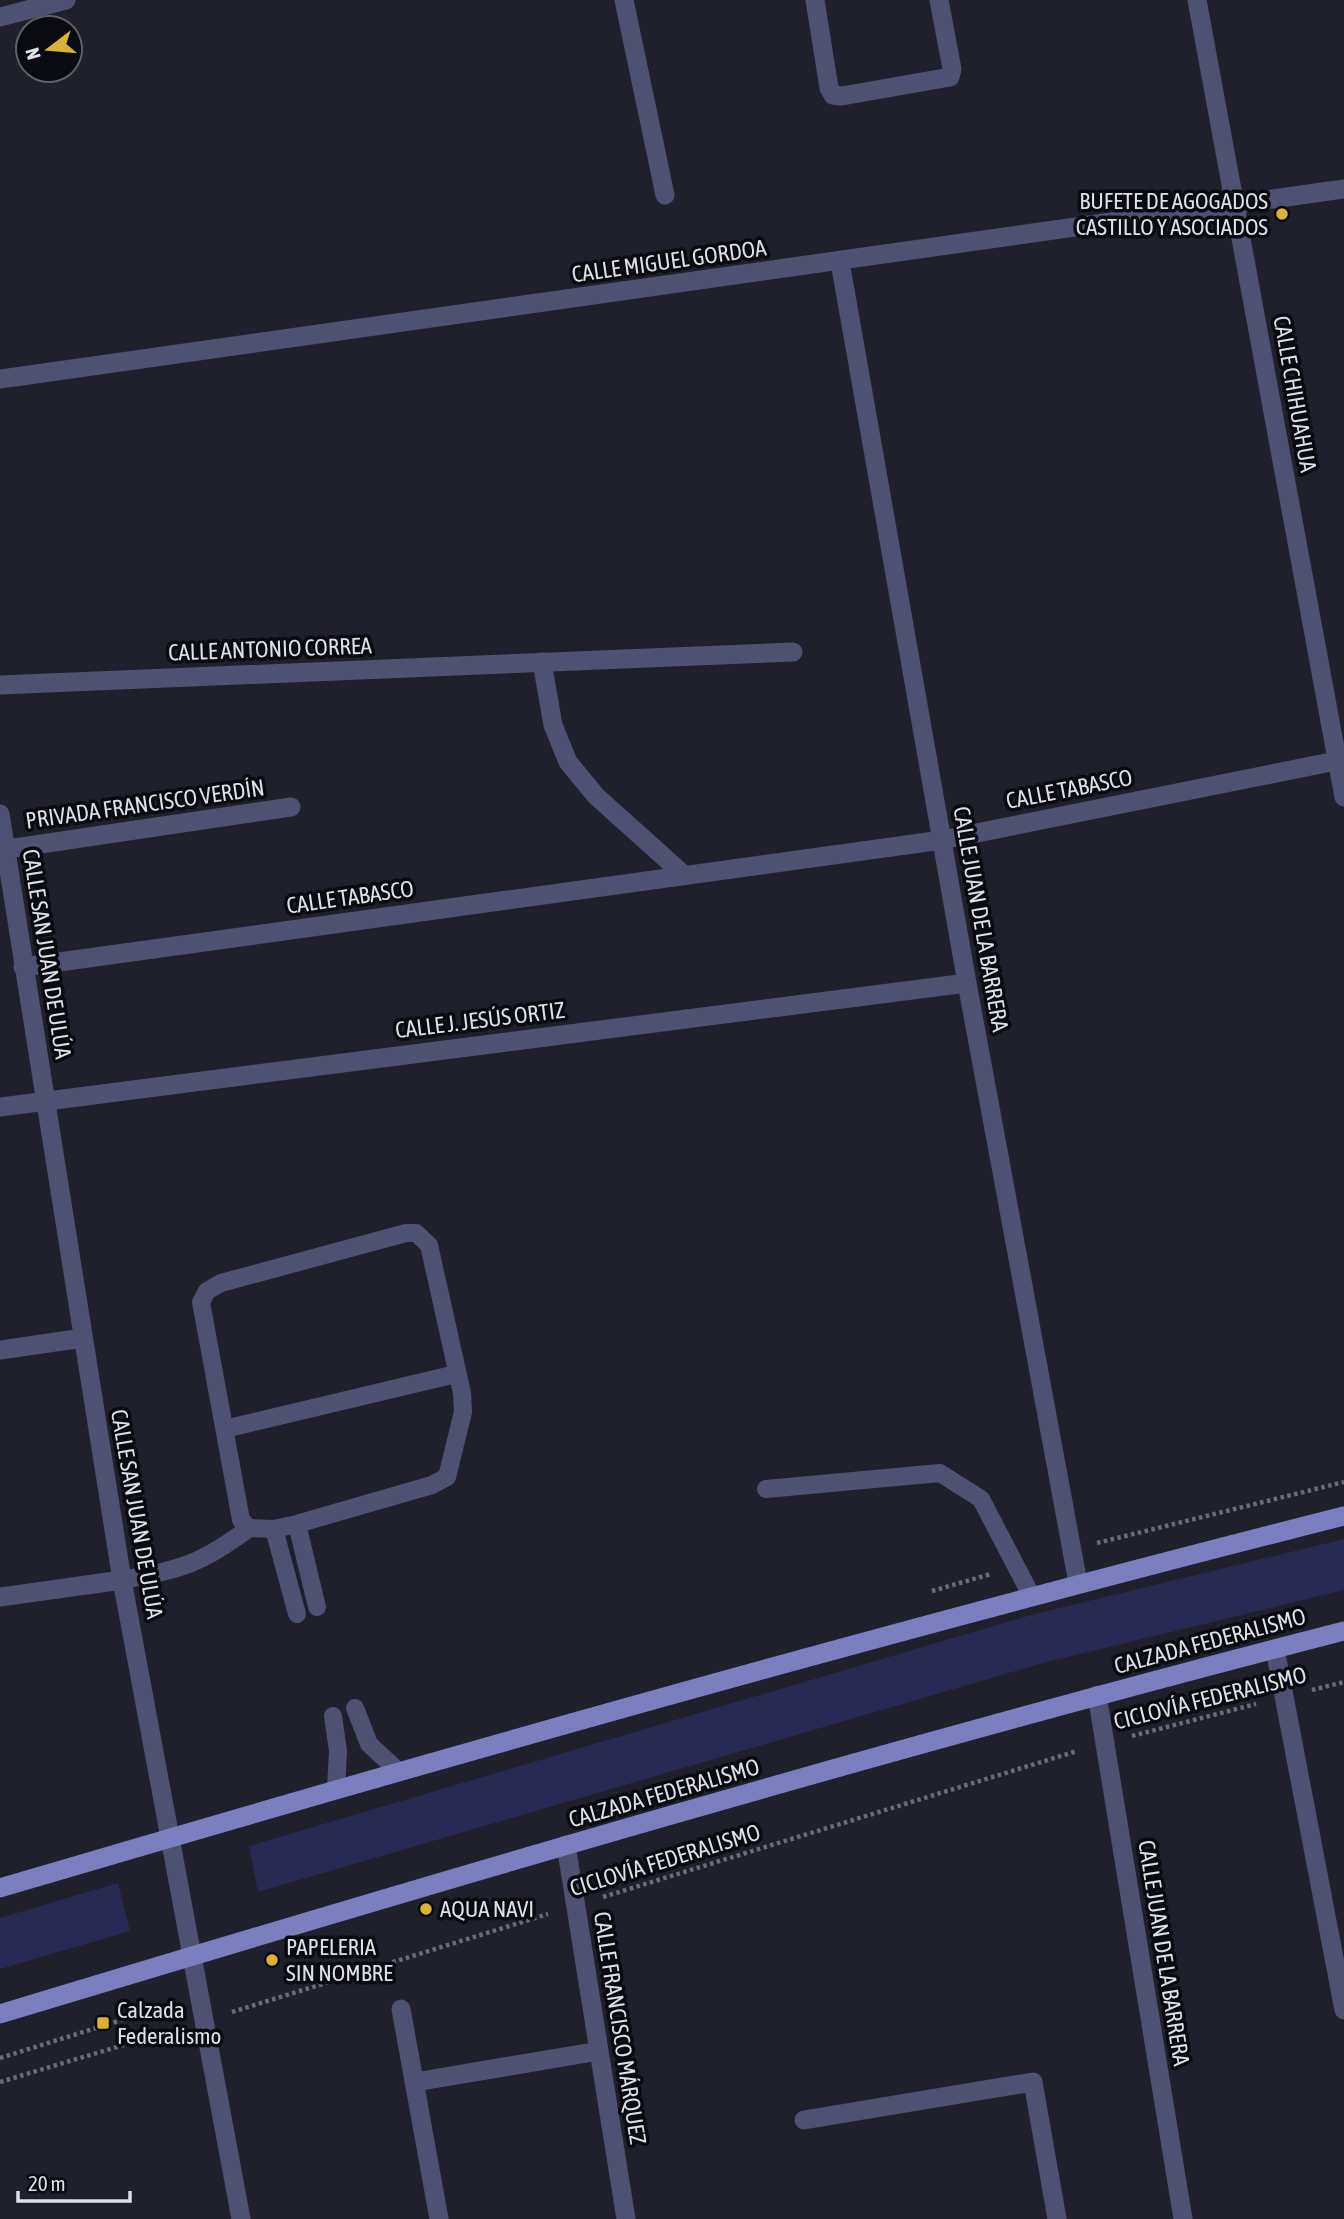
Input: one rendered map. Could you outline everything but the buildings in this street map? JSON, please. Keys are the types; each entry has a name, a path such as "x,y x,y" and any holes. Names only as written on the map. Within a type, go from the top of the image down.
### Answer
{"main road":[{"path":"0,1888 397,1770 1031,1595 1344,1516"},
{"name":"CALZADA FEDERALISMO","path":"0,2014 566,1846 1097,1695 1344,1631"}],"street":[{"path":"0,17 66,0"},
{"path":"624,0 665,195"},
{"path":"815,0 829,88 833,95 950,77 952,69 939,0"},
{"name":"CALLE CHIHUAHUA","path":"1197,0 1338,750 1344,797"},
{"name":"CALLE MIGUEL GORDOA","path":"0,379 1344,189"},
{"name":"CALLE JUAN DE LA BARRERA","path":"840,262 967,983 1078,1583"},
{"name":"CALLE ANTONIO CORREA","path":"0,685 793,652"},
{"path":"542,662 553,725 568,762 596,796 684,875"},
{"name":"CALLE TABASCO","path":"23,967 942,840 1338,750"},
{"name":"PRIVADA FRANCISCO VERDÍN","path":"3,850 290,807"},
{"name":"CALLE SAN JUAN DE ULÚA","path":"0,814 3,850 122,1580 241,2219"},
{"name":"CALLE J. JESÚS ORTIZ","path":"0,1107 967,983"},
{"path":"0,1350 83,1338"},
{"path":"0,1597 122,1580"},
{"path":"1275,1649 1344,2010"},
{"name":"CALLE JUAN DE LA BARRERA","path":"1097,1695 1183,2219"},
{"name":"CALLE FRANCISCO MÁRQUEZ","path":"566,1846 626,2219"},
{"path":"401,2009 439,2219"},
{"path":"415,2082 599,2051"},
{"path":"804,2120 1033,2082 1056,2219"}],"lane":[{"path":"122,1580 192,1565 215,1554 249,1528 274,1529 296,1524 432,1485 447,1477 463,1412 429,1245 416,1233 405,1233 221,1283 207,1291 201,1302 241,1520 249,1528"},
{"path":"225,1429 456,1374"},
{"path":"766,1489 940,1472 981,1499 1031,1595"},
{"path":"296,1524 317,1607"},
{"path":"274,1529 297,1614"},
{"path":"355,1708 369,1744 397,1770"},
{"path":"333,1716 338,1751 336,1789"}],"path":[{"name":"CICLOVÍA FEDERALISMO","path":"0,2082 1104,1743 1344,1682"},
{"path":"0,2058 201,1996"}],"shaded area":[{"path":"1344,1539 1344,1590 1043,1663 258,1892 249,1846 1031,1615"},
{"path":"118,1883 130,1931 0,1969 0,1918"}],"place":[{"name":"BUFETE DE AGOGADOS CASTILLO Y ASOCIADOS","path":"1282,214"},
{"name":"AQUA NAVI","path":"426,1909"},
{"name":"PAPELERIA SIN NOMBRE","path":"272,1960"},
{"name":"Calzada Federalismo","path":"103,2023"}]}
